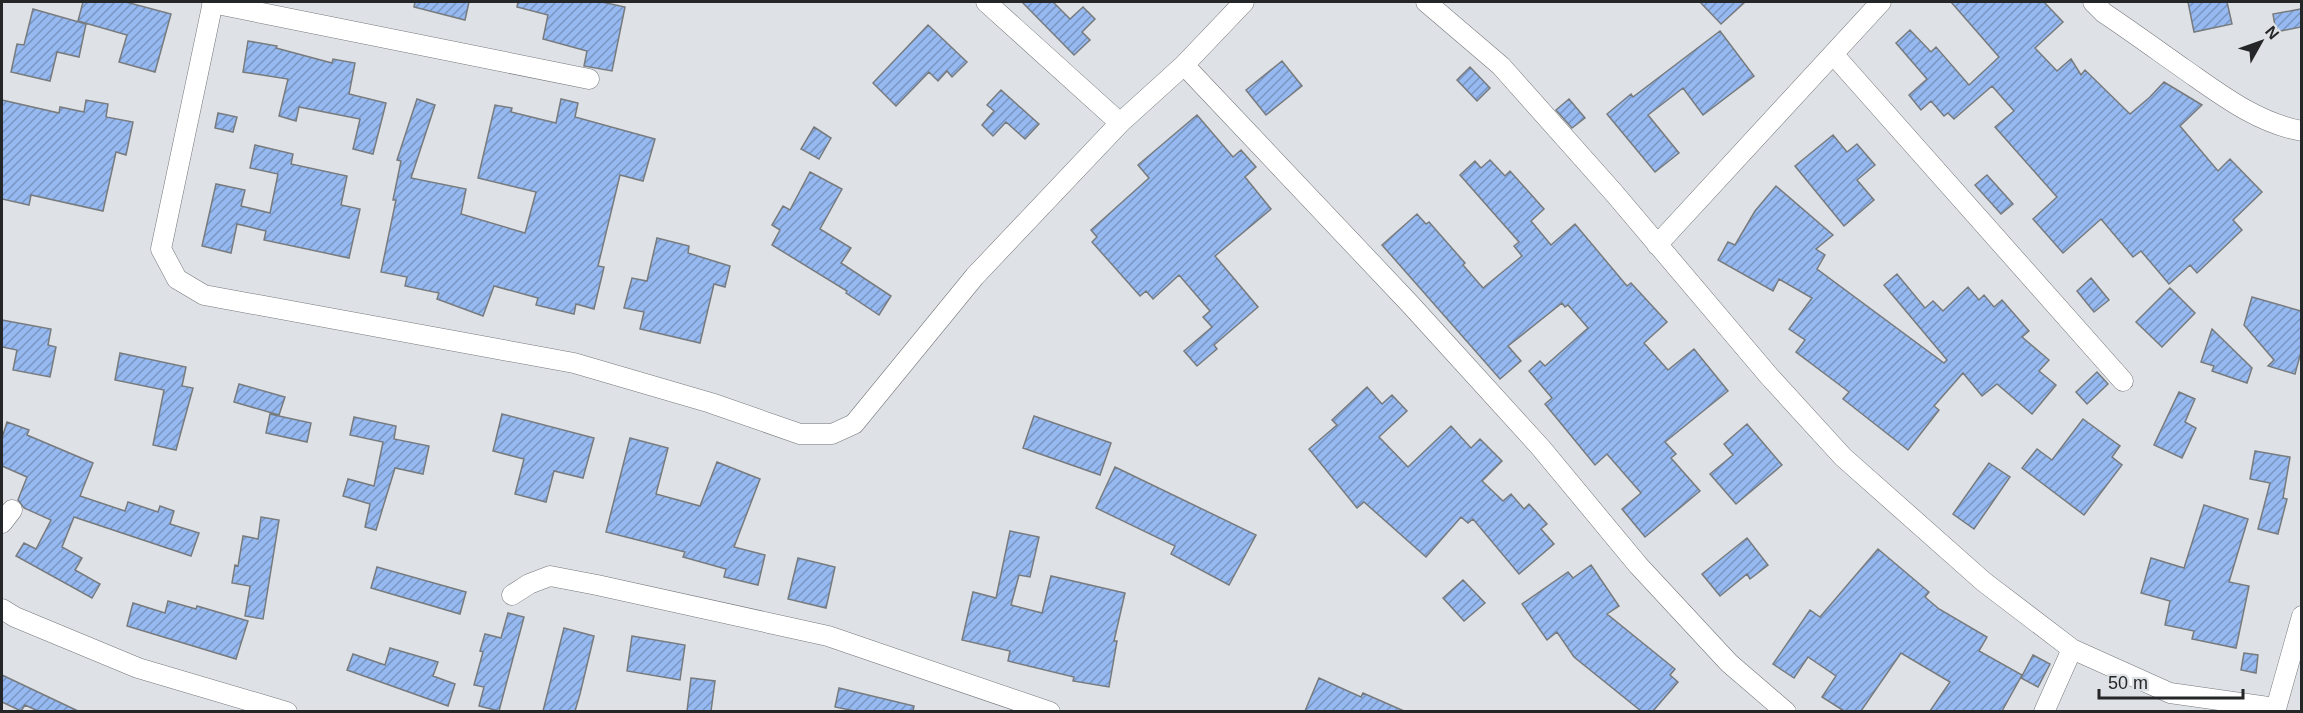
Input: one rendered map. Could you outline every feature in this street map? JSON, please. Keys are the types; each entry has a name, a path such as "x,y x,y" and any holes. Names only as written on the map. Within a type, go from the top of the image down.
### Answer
{"street":[{"path":"589,79 212,2 161,249 177,279 204,295 574,363 711,403 800,434 832,434 854,424 975,276 1120,123 1184,65 1244,2"},
{"path":"986,2 1120,123"},
{"path":"1425,2 1501,66 1769,376 1843,457 1984,582 2072,649 2170,693 2275,710 2301,615"},
{"path":"1657,245 1881,2"},
{"path":"2093,2 2104,13 2222,95 2261,119 2301,131"},
{"path":"1833,54 2123,381"},
{"path":"1184,65 1410,304 1525,431 1638,565 1721,655 1786,711"},
{"path":"512,595 529,584 550,576 597,585 828,636 1050,711"},
{"path":"2,609 15,617 138,668 287,711"},
{"path":"2044,711 2072,649"}],"building":[{"path":"83,2 126,2 171,14 155,72 119,62 127,35 78,21"},
{"path":"415,2 469,2 465,20 414,7"},
{"path":"518,2 602,2 625,7 612,71 584,66 587,51 543,39 548,15 517,7"},
{"path":"1022,2 1053,2 1070,19 1083,7 1095,19 1082,32 1090,40 1074,55"},
{"path":"1700,2 1745,2 1721,24"},
{"path":"1951,2 2044,2 2063,22 2035,48 2057,71 2071,59 2081,75 2085,70 2130,114 2164,82 2202,105 2180,126 2218,171 2230,159 2262,192 2233,220 2242,230 2197,273 2190,265 2169,284 2141,251 2133,257 2101,219 2063,253 2033,219 2057,197 1995,127 2014,111 1992,86 1954,119 1948,113 1944,116 1931,101 1921,110 1909,95 1927,79 1896,43 1910,30 1931,52 1936,47 1969,85 1999,57"},
{"path":"2188,2 2227,2 2232,24 2194,32"},
{"path":"33,9 86,24 79,57 57,52 50,81 11,72 17,44 24,45"},
{"path":"2301,9 2301,27 2276,32 2273,14"},
{"path":"928,25 967,62 952,77 947,71 938,81 929,72 896,106 873,83"},
{"path":"1720,31 1754,76 1703,115 1683,88 1648,115 1679,153 1655,172 1607,114 1631,94 1633,97"},
{"path":"248,41 277,46 276,48 332,63 333,59 355,63 349,94 386,103 373,154 353,149 360,119 299,107 296,121 279,116 288,79 243,72"},
{"path":"1282,61 1302,86 1266,115 1246,90"},
{"path":"1470,67 1490,88 1477,101 1457,80"},
{"path":"1001,90 1039,124 1025,139 1006,122 993,136 982,125 994,111 987,105"},
{"path":"417,99 435,105 411,178 466,189 461,214 525,233 536,192 478,178 495,105 512,108 511,112 556,123 561,99 578,103 575,117 655,139 643,181 620,175 598,266 604,267 594,309 576,304 574,314 536,305 538,298 494,286 483,316 437,299 439,293 405,286 407,277 381,272 396,200 393,200 401,161 397,160"},
{"path":"1569,99 1585,118 1572,128 1556,110"},
{"path":"2,100 59,113 60,107 84,112 86,100 108,104 106,117 133,122 126,155 116,152 103,211 31,195 29,205 2,199"},
{"path":"218,113 237,117 233,132 215,128"},
{"path":"1197,115 1233,157 1241,150 1256,167 1245,177 1271,209 1215,256 1258,307 1214,345 1217,349 1197,366 1184,351 1212,327 1203,317 1210,311 1179,275 1153,299 1146,291 1140,296 1092,242 1097,237 1091,230 1149,178 1138,165"},
{"path":"814,127 831,138 819,159 801,149"},
{"path":"1833,135 1847,152 1857,144 1875,165 1857,180 1874,200 1844,226 1795,166"},
{"path":"255,145 293,154 291,164 347,176 341,205 360,209 349,258 264,240 266,231 237,224 231,253 202,246 216,184 245,190 241,206 270,213 278,174 250,168"},
{"path":"1490,160 1505,176 1510,171 1544,209 1531,221 1551,245 1575,224 1627,286 1631,283 1667,322 1644,343 1668,370 1694,349 1728,391 1665,442 1676,454 1671,458 1700,491 1645,537 1622,509 1641,493 1607,454 1595,465 1545,404 1552,398 1529,371 1540,361 1545,366 1588,328 1568,305 1565,307 1562,303 1508,346 1521,361 1500,379 1382,245 1417,214 1426,224 1429,222 1465,263 1463,265 1483,288 1522,256 1514,246 1519,242 1460,175 1475,161 1481,168"},
{"path":"810,172 842,189 820,229 851,248 841,263 891,296 879,315 846,293 847,291 772,245 780,230 772,225 783,206 790,210"},
{"path":"1987,175 2013,204 2001,214 1975,185"},
{"path":"1776,186 1833,235 1816,249 1825,255 1817,269 1944,363 1947,360 1884,285 1897,274 1925,308 1933,301 1943,311 1968,287 1979,300 1984,295 1994,307 2002,300 2029,331 2022,337 2049,360 2039,371 2056,385 2032,414 1997,384 1982,396 1963,373 1934,406 1939,410 1908,450 1843,399 1849,392 1796,352 1805,340 1789,329 1812,298 1779,279 1773,291 1718,260 1728,242 1735,245 1755,211"},
{"path":"657,238 689,246 688,253 730,266 725,287 714,284 700,343 640,329 644,312 624,308 632,278 647,281"},
{"path":"2091,278 2109,300 2094,312 2077,291"},
{"path":"2170,288 2195,313 2162,347 2136,322"},
{"path":"2252,297 2301,311 2301,352 2295,374 2268,366 2274,360 2244,325"},
{"path":"2,320 51,329 48,345 56,347 50,377 13,370 17,350 2,347"},
{"path":"2212,329 2252,368 2247,383 2212,371 2214,366 2201,362"},
{"path":"120,353 186,367 182,386 193,388 176,450 153,445 164,390 115,380"},
{"path":"2097,372 2108,384 2087,404 2076,392"},
{"path":"239,384 285,397 279,415 234,402"},
{"path":"1367,387 1382,404 1392,395 1407,411 1379,437 1408,467 1451,426 1471,448 1480,439 1502,461 1482,481 1503,501 1511,494 1524,509 1529,504 1547,524 1541,529 1554,544 1519,574 1473,519 1468,523 1461,517 1426,557 1364,502 1357,508 1309,449 1337,425 1332,420"},
{"path":"2179,392 2195,399 2185,422 2196,428 2182,458 2154,445"},
{"path":"270,414 311,423 307,442 266,433"},
{"path":"502,414 594,438 583,478 554,471 546,502 515,494 524,459 493,451"},
{"path":"1034,416 1111,443 1100,475 1023,448"},
{"path":"354,417 396,426 394,439 429,446 423,474 395,468 376,530 365,527 370,504 343,496 348,479 374,486 383,442 350,435"},
{"path":"2083,419 2120,446 2112,457 2122,465 2084,515 2022,468 2037,449 2052,460"},
{"path":"7,422 29,430 27,435 93,463 80,496 125,511 128,502 158,512 160,506 174,511 170,524 199,533 191,556 74,517 62,547 82,558 75,570 100,584 92,598 16,556 24,543 36,549 51,520 24,508 18,500 27,477 2,466 2,438"},
{"path":"1747,424 1782,465 1736,504 1710,474 1733,455 1724,444"},
{"path":"630,438 668,448 656,494 700,506 717,462 760,479 734,547 765,555 758,585 724,577 726,569 683,557 685,552 606,532"},
{"path":"2255,451 2290,457 2283,498 2287,499 2278,534 2258,529 2270,483 2250,479"},
{"path":"1989,463 2010,477 1974,529 1953,514"},
{"path":"1115,467 1256,535 1229,585 1171,554 1175,546 1096,508"},
{"path":"2204,505 2248,519 2229,582 2249,586 2236,648 2192,639 2194,631 2165,625 2170,601 2141,593 2151,558 2184,568"},
{"path":"261,517 279,520 263,619 245,616 250,586 232,583 235,565 238,566 243,536 258,539"},
{"path":"1010,531 1039,537 1030,577 1019,575 1011,605 1042,613 1051,576 1125,593 1114,641 1117,641 1109,687 1073,681 1074,677 1008,661 1010,651 962,640 973,592 996,598"},
{"path":"1747,538 1768,565 1750,579 1747,574 1720,596 1702,574"},
{"path":"1878,549 1929,592 1925,597 1939,609 1987,637 1979,651 2022,675 2002,711 1930,711 1950,682 1901,653 1861,711 1844,711 1822,697 1836,676 1808,657 1794,678 1773,664 1810,610 1820,617"},
{"path":"798,558 835,567 826,608 788,599"},
{"path":"1591,565 1619,606 1607,614 1675,669 1670,675 1678,682 1653,711 1641,711 1574,657 1557,632 1547,640 1522,604 1568,572 1573,578"},
{"path":"377,567 466,592 460,614 371,588"},
{"path":"1463,580 1485,603 1464,621 1443,598"},
{"path":"168,601 196,609 197,606 248,621 236,659 127,626 133,603 165,613"},
{"path":"508,613 524,617 499,711 479,706 484,687 474,685 483,652 480,651 485,634 501,638"},
{"path":"564,628 594,636 580,694 575,711 543,711"},
{"path":"632,636 685,645 680,680 627,671"},
{"path":"390,648 438,662 433,676 455,684 448,706 347,670 353,654 385,665"},
{"path":"2244,653 2258,655 2256,673 2241,670"},
{"path":"2033,655 2050,664 2038,687 2021,678"},
{"path":"2,675 78,711 38,711 25,705 21,711 2,702"},
{"path":"691,678 715,681 711,711 687,711"},
{"path":"1319,678 1361,697 1363,693 1404,711 1305,711"},
{"path":"839,688 914,706 913,711 855,711 835,707"}]}
